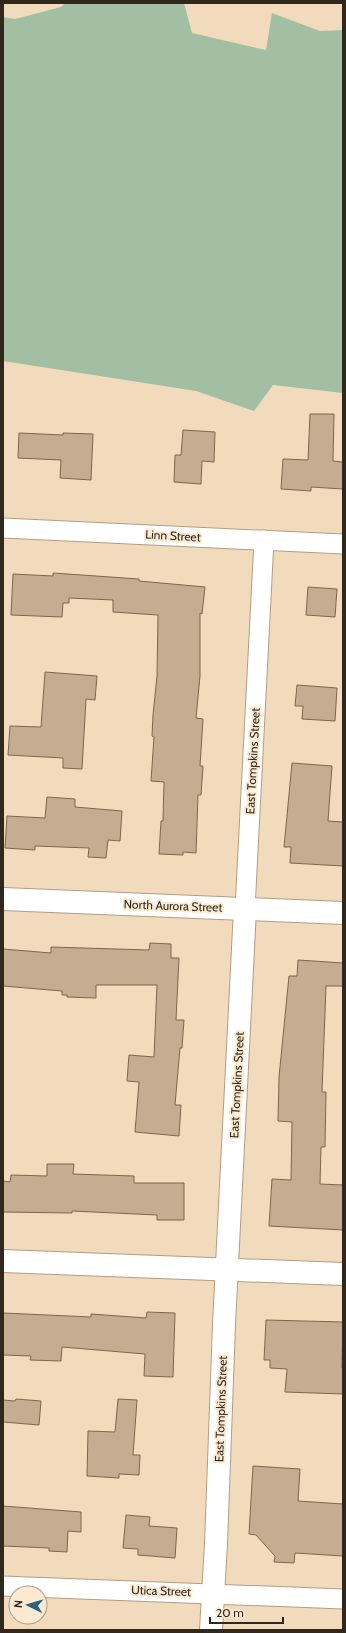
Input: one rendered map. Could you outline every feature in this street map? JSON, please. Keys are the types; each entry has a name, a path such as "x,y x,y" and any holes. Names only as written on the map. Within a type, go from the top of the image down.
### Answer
{"street":[{"name":"Linn Street","path":"3,528 343,544"},
{"name":"East Tompkins Street","path":"211,1630 264,540"},
{"name":"North Aurora Street","path":"3,899 343,913"},
{"path":"3,1261 343,1274"},
{"name":"Utica Street","path":"3,1586 343,1599"}],"green space":[{"path":"65,3 184,3 192,33 266,50 272,13 320,31 343,30 343,393 273,385 254,411 196,391 3,361 3,17 15,19 61,7"}],"building":[{"path":"310,414 334,414 333,461 343,462 343,489 311,487 311,491 281,489 283,459 308,460"},
{"path":"183,430 215,432 214,462 202,461 201,484 174,482 175,455 181,455"},
{"path":"19,433 63,435 63,433 93,434 91,480 60,478 61,460 18,458"},
{"path":"53,573 139,579 139,581 205,587 202,614 200,613 200,676 196,718 203,719 200,766 203,766 201,795 198,795 196,853 183,852 183,855 159,854 161,821 163,821 164,782 151,781 154,737 152,736 153,715 157,676 158,615 113,612 113,600 69,598 69,603 63,603 62,617 11,615 13,574 53,576"},
{"path":"308,587 337,589 335,617 306,615"},
{"path":"45,672 97,676 95,700 86,699 82,769 63,768 63,758 8,755 10,726 41,727"},
{"path":"297,685 337,688 335,721 302,719 303,706 295,706"},
{"path":"292,763 332,766 328,821 343,822 343,866 290,863 291,847 284,847"},
{"path":"47,797 75,799 75,807 122,811 120,841 108,840 106,858 88,857 89,848 35,846 35,850 5,848 7,816 45,818"},
{"path":"150,943 171,944 171,958 179,958 176,1020 184,1020 175,1105 181,1105 179,1136 135,1132 139,1082 127,1081 129,1055 154,1057 157,985 96,985 96,998 67,997 67,995 62,995 62,991 3,986 3,949 51,953 51,947 149,950"},
{"path":"298,960 343,963 343,986 326,986 322,1092 326,1092 325,1147 321,1147 320,1184 343,1185 343,1230 269,1226 272,1179 291,1180 292,1122 278,1121 279,1077 289,976 297,976"},
{"path":"47,1164 74,1164 73,1174 134,1176 134,1183 184,1183 184,1220 157,1220 157,1215 72,1211 72,1213 3,1212 3,1181 10,1182 11,1175 47,1176"},
{"path":"147,1312 175,1313 173,1377 144,1376 145,1354 62,1347 61,1361 30,1360 31,1356 3,1355 3,1313 91,1317 91,1314 146,1318"},
{"path":"266,1320 343,1322 343,1394 285,1392 287,1369 270,1368 270,1360 264,1360"},
{"path":"16,1399 41,1401 39,1425 3,1422 3,1400 15,1401"},
{"path":"118,1399 137,1400 133,1455 140,1455 139,1475 119,1474 119,1478 87,1476 88,1431 115,1432"},
{"path":"253,1466 300,1469 298,1501 343,1504 343,1556 295,1553 294,1563 274,1562 275,1556 256,1535 249,1534"},
{"path":"3,1506 81,1512 81,1532 68,1531 67,1552 49,1551 49,1548 3,1546"},
{"path":"126,1515 150,1517 149,1526 177,1528 175,1558 138,1555 138,1549 123,1548"}]}
